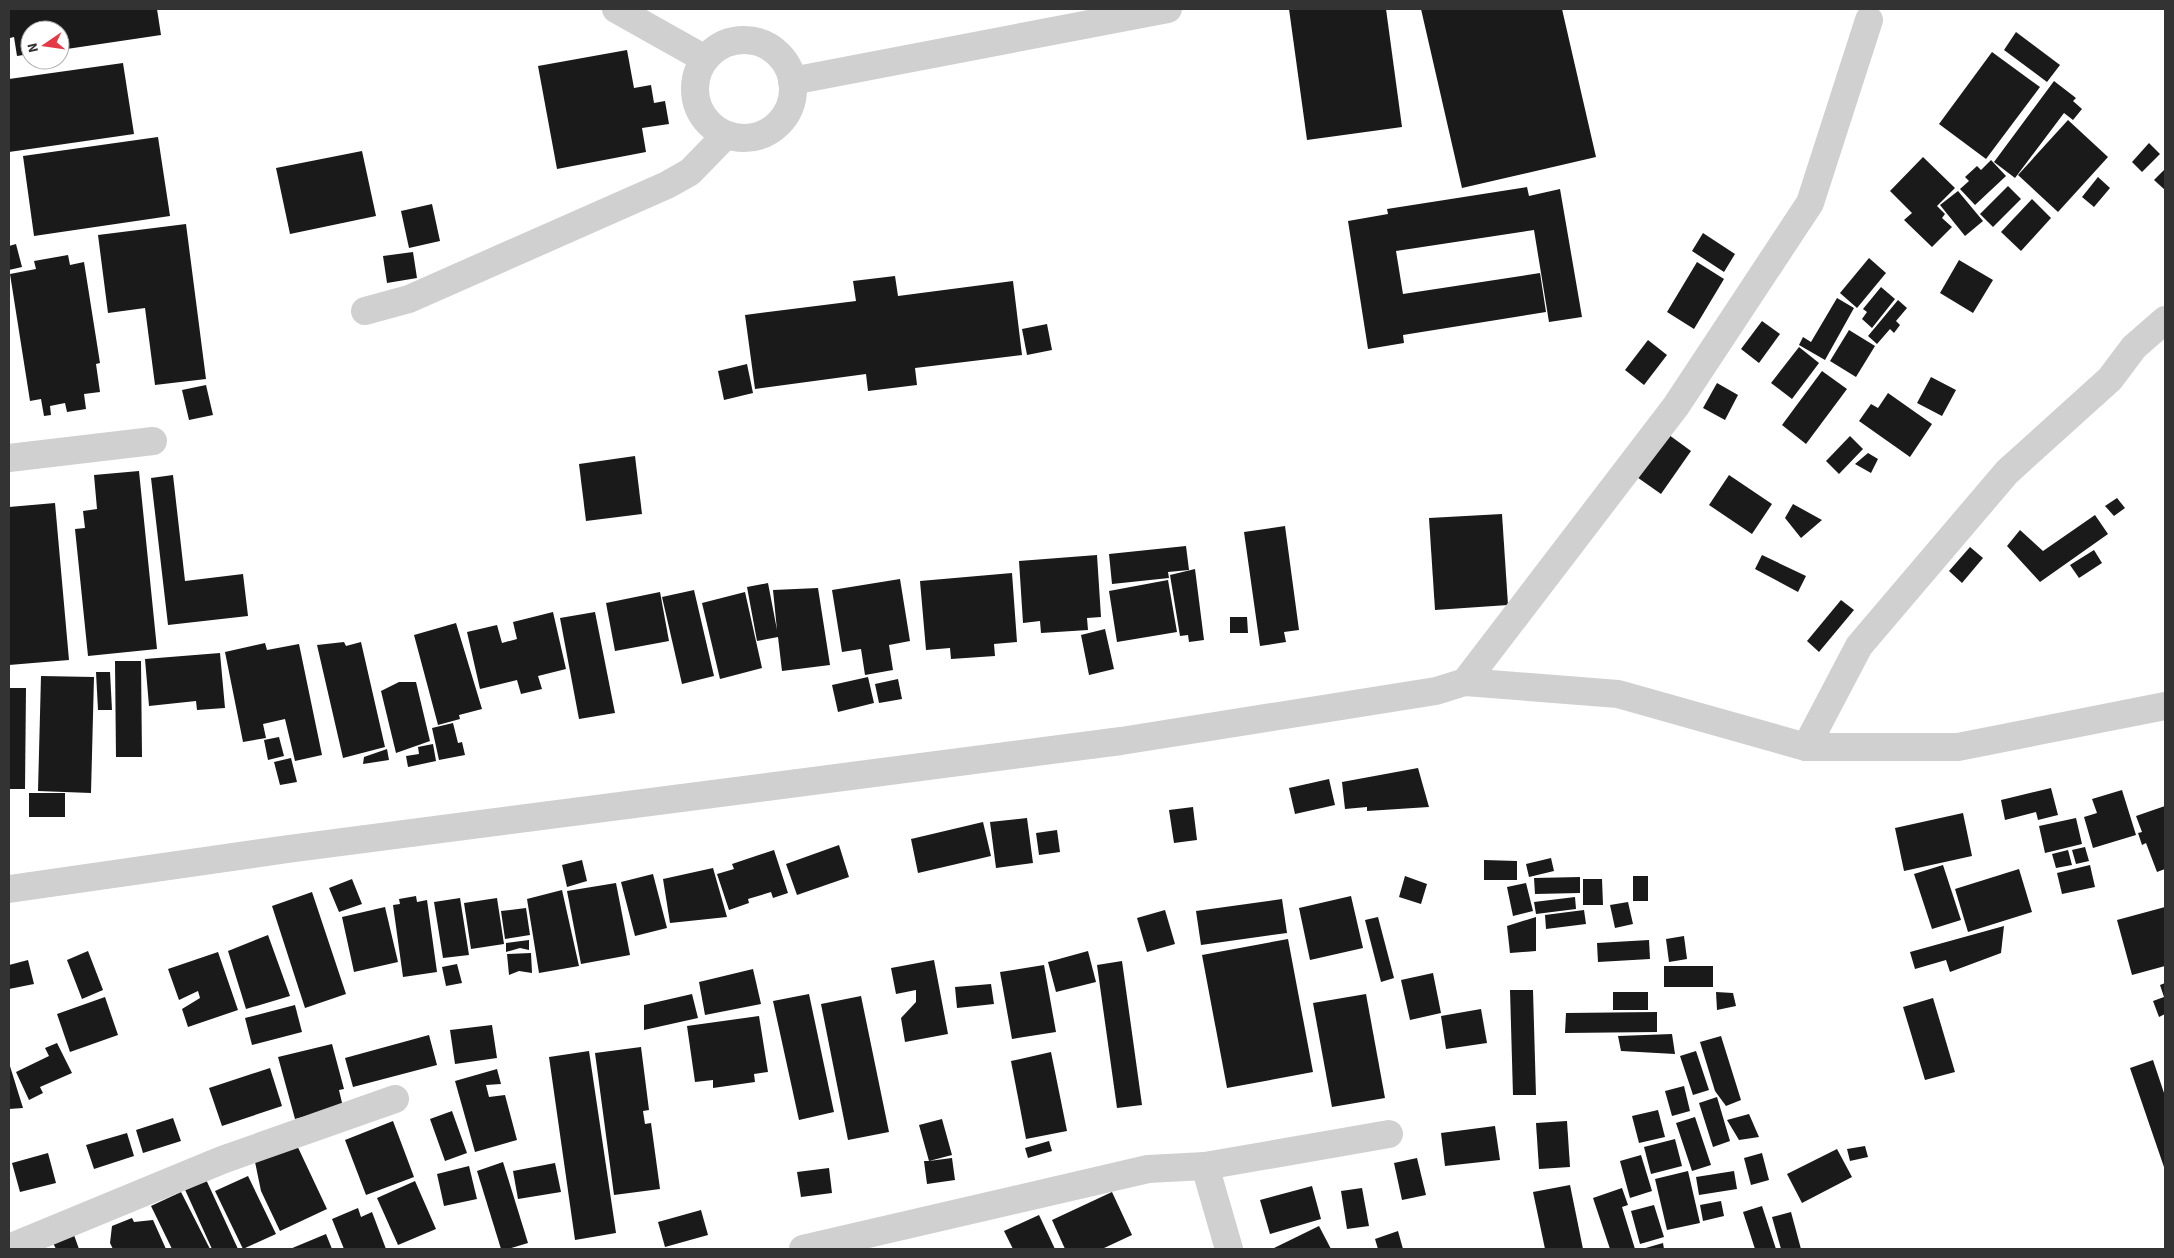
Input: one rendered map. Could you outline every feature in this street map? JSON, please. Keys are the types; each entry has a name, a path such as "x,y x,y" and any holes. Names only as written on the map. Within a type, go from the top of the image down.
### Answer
{"street":[{"path":"616,9 705,59"},
{"path":"792,81 1168,9"},
{"path":"1465,682 1676,406 1810,203 1866,12"},
{"path":"747,39 763,43 777,52 787,66 792,81 792,96 788,110 780,122 769,131 755,137 740,138 726,135 708,122 697,102 694,87 698,72 705,59 716,48 732,41 747,39"},
{"path":"365,311 409,299 668,185 690,172 726,135"},
{"path":"1806,747 1859,646 2007,472 2110,378 2134,347 2165,320"},
{"path":"9,458 153,441"},
{"path":"9,889 298,848 1121,741 1436,691 1465,682 1618,694 1806,747 1958,747 2165,706"},
{"path":"9,1248 222,1160 395,1099"},
{"path":"803,1249 1148,1169 1205,1166 1389,1134"},
{"path":"1205,1166 1229,1249"}],"building":[{"path":"9,9 157,9 161,35 70,49 70,20 20,20 20,56 17,56 14,37 10,38"},
{"path":"1289,9 1386,9 1402,127 1307,140"},
{"path":"1421,9 1562,9 1596,157 1462,188"},
{"path":"2016,32 2060,65 2047,82 2004,50"},
{"path":"627,50 634,88 651,85 654,103 665,101 669,124 642,128 646,152 557,169 538,66"},
{"path":"1992,52 2040,87 1986,159 1939,124"},
{"path":"123,63 134,134 9,152 9,79"},
{"path":"2054,81 2076,98 2073,101 2082,109 2073,120 2064,113 2015,178 1994,162"},
{"path":"2068,120 2108,157 2058,212 2018,175"},
{"path":"158,137 170,216 34,236 23,156"},
{"path":"2149,143 2160,154 2142,172 2132,162"},
{"path":"362,151 376,216 290,234 276,168"},
{"path":"1923,157 1955,188 1937,206 1945,214 1942,218 1952,227 1932,247 1904,220 1912,213 1890,191"},
{"path":"1991,160 2006,176 1975,205 1960,189 1969,181 1965,177 1977,166 1981,170"},
{"path":"2165,169 2165,190 2154,180"},
{"path":"2098,177 2110,188 2094,207 2082,197"},
{"path":"2008,186 2021,199 1993,227 1980,214"},
{"path":"1527,187 1529,196 1560,189 1582,317 1549,322 1534,230 1396,251 1403,294 1540,273 1546,312 1403,335 1404,343 1368,349 1348,221 1388,214 1387,209"},
{"path":"1958,191 1983,221 1965,236 1940,205"},
{"path":"2032,199 2051,218 2021,251 2001,232"},
{"path":"432,204 440,241 409,248 401,211"},
{"path":"186,224 206,379 155,385 145,308 108,313 98,235"},
{"path":"1703,233 1735,254 1724,272 1692,251"},
{"path":"16,244 22,267 9,270 9,246"},
{"path":"413,252 417,278 387,283 383,256"},
{"path":"68,255 70,265 84,262 100,363 96,364 100,392 84,394 86,409 67,412 65,403 50,406 51,415 44,416 41,399 30,401 10,274 36,269 34,261"},
{"path":"1869,258 1886,273 1857,308 1840,293"},
{"path":"1959,260 1993,280 1973,313 1940,293"},
{"path":"1697,262 1724,279 1694,329 1667,312"},
{"path":"895,276 898,296 1013,281 1022,355 915,368 917,385 868,391 866,374 755,389 745,315 856,301 853,281"},
{"path":"1881,287 1895,299 1872,328 1862,319 1867,312 1863,309"},
{"path":"1837,298 1854,308 1825,360 1799,345 1803,337 1811,342"},
{"path":"1898,300 1907,308 1896,321 1900,325 1894,333 1890,329 1877,344 1868,336"},
{"path":"1762,321 1780,334 1759,363 1741,349"},
{"path":"1047,324 1052,350 1027,355 1022,329"},
{"path":"1849,330 1875,346 1856,377 1830,361"},
{"path":"1648,340 1667,355 1644,385 1625,370"},
{"path":"1799,347 1819,363 1792,399 1771,383"},
{"path":"747,364 753,393 724,400 718,371"},
{"path":"1822,371 1847,389 1806,444 1782,425"},
{"path":"1931,377 1956,390 1942,416 1917,403"},
{"path":"1717,383 1738,395 1725,420 1703,408"},
{"path":"206,385 213,415 189,420 182,390"},
{"path":"1888,393 1932,424 1910,457 1859,421 1871,404 1878,408"},
{"path":"1665,432 1691,451 1661,494 1634,475"},
{"path":"1850,436 1863,449 1839,474 1826,461"},
{"path":"1868,453 1878,459 1871,473 1855,464"},
{"path":"635,456 642,514 586,521 579,464"},
{"path":"139,471 157,649 88,656 75,529 85,528 83,511 97,509 94,475"},
{"path":"173,475 185,581 243,574 248,616 168,625 151,478"},
{"path":"1729,475 1772,504 1752,534 1709,505"},
{"path":"2117,498 2125,508 2114,516 2105,506"},
{"path":"55,503 69,660 9,665 9,507"},
{"path":"1793,504 1822,520 1801,538 1785,518"},
{"path":"1502,514 1508,605 1435,610 1429,518"},
{"path":"2095,515 2108,534 2040,582 2007,546 2020,530 2043,551"},
{"path":"1285,526 1299,630 1284,632 1286,642 1260,646 1244,532"},
{"path":"1186,546 1189,570 1168,572 1169,578 1112,584 1109,554"},
{"path":"1970,547 1983,558 1962,583 1949,571"},
{"path":"2094,550 2102,563 2079,578 2070,565"},
{"path":"1097,555 1101,617 1087,618 1088,630 1041,633 1040,621 1023,623 1019,561"},
{"path":"1762,555 1806,576 1798,592 1755,569"},
{"path":"1195,569 1204,640 1189,642 1188,635 1180,636 1170,575"},
{"path":"1012,573 1017,642 994,644 995,656 951,659 950,648 926,650 920,581"},
{"path":"900,579 910,641 889,645 893,670 865,675 861,649 842,652 832,590"},
{"path":"1168,580 1177,632 1117,642 1109,591"},
{"path":"768,583 777,630 773,590 818,588 830,665 782,671 778,637 757,641 747,587"},
{"path":"694,590 714,676 682,684 662,597"},
{"path":"660,592 669,641 615,651 606,603"},
{"path":"745,592 762,668 720,679 702,603"},
{"path":"1841,600 1854,610 1819,652 1807,641"},
{"path":"553,612 566,669 538,676 542,689 521,694 517,680 480,689 467,632 497,625 502,643 517,639 513,622"},
{"path":"595,612 615,713 579,719 560,618"},
{"path":"1230,617 1247,617 1248,633 1230,633"},
{"path":"456,623 482,709 459,715 460,719 438,725 414,635"},
{"path":"1105,629 1114,669 1089,675 1081,635"},
{"path":"344,642 346,646 361,642 385,747 343,758 317,645"},
{"path":"265,643 267,650 299,644 322,755 295,761 285,719 263,724 266,738 243,742 225,652"},
{"path":"220,653 225,708 197,710 196,701 149,706 145,659"},
{"path":"115,661 141,661 142,757 116,757"},
{"path":"96,672 110,672 112,710 98,710"},
{"path":"41,676 94,677 91,793 38,791"},
{"path":"868,677 874,703 838,712 832,685"},
{"path":"898,679 902,699 879,703 875,684"},
{"path":"399,682 416,682 430,741 396,753 381,691"},
{"path":"9,688 26,688 25,789 9,789"},
{"path":"453,723 458,743 462,742 465,755 439,760 432,728"},
{"path":"279,737 284,756 268,760 264,740"},
{"path":"433,744 436,761 408,767 406,756 419,754 418,747"},
{"path":"387,749 389,760 363,764 364,757"},
{"path":"291,758 297,782 280,785 274,762"},
{"path":"1418,768 1429,807 1367,811 1367,807 1345,809 1342,782"},
{"path":"1329,779 1335,805 1295,814 1289,788"},
{"path":"2051,788 2058,815 2038,820 2036,812 2005,820 2001,800"},
{"path":"2122,790 2136,835 2093,848 2084,817 2097,813 2092,799"},
{"path":"29,793 65,793 65,817 29,817"},
{"path":"2165,806 2165,869 2157,872 2146,843 2142,845 2138,833 2142,832 2136,816"},
{"path":"1193,807 1197,840 1174,843 1169,810"},
{"path":"1963,813 1972,856 1904,871 1895,828"},
{"path":"1027,818 1033,863 996,868 990,822"},
{"path":"2076,818 2082,844 2045,853 2039,826"},
{"path":"983,822 991,856 918,873 911,839"},
{"path":"1057,830 1060,852 1039,855 1036,833"},
{"path":"839,845 849,877 797,895 786,864"},
{"path":"2085,847 2089,861 2076,864 2072,850"},
{"path":"774,850 788,893 773,898 771,892 748,899 749,903 729,910 717,874 734,869 732,864"},
{"path":"2068,850 2072,865 2056,868 2052,854"},
{"path":"1551,858 1554,871 1529,877 1526,864"},
{"path":"582,860 587,881 567,887 562,865"},
{"path":"1484,860 1517,861 1517,880 1484,880"},
{"path":"1943,865 1961,920 1932,929 1914,874"},
{"path":"2090,865 2095,887 2062,894 2057,873"},
{"path":"713,868 727,917 670,923 663,879"},
{"path":"2019,869 2032,912 1968,932 1955,889"},
{"path":"653,874 667,928 635,936 621,882"},
{"path":"1405,876 1427,884 1421,904 1399,897"},
{"path":"1633,876 1648,876 1648,901 1633,901"},
{"path":"1580,877 1580,893 1535,894 1534,878"},
{"path":"352,879 362,904 339,912 329,888"},
{"path":"1583,879 1602,879 1603,905 1583,905"},
{"path":"616,883 630,955 581,964 567,891"},
{"path":"1526,883 1533,911 1513,916 1507,887"},
{"path":"562,890 579,966 539,973 527,899"},
{"path":"312,892 346,994 305,1008 272,906"},
{"path":"416,896 417,902 427,900 437,972 403,977 393,905 400,904 399,899"},
{"path":"1351,896 1363,948 1310,960 1299,908"},
{"path":"1575,897 1576,909 1536,914 1534,902"},
{"path":"460,898 469,955 443,958 434,902"},
{"path":"497,898 504,944 471,949 464,903"},
{"path":"1282,899 1287,933 1201,945 1196,911"},
{"path":"1628,902 1633,924 1615,928 1610,905"},
{"path":"385,907 398,962 354,972 342,917"},
{"path":"2165,907 2165,966 2132,975 2117,920"},
{"path":"526,908 530,935 505,939 501,911"},
{"path":"1165,910 1175,944 1147,952 1137,918"},
{"path":"1584,910 1586,924 1546,929 1545,915"},
{"path":"1378,917 1394,978 1381,982 1365,920"},
{"path":"1536,917 1536,951 1510,953 1507,926"},
{"path":"2004,926 2001,953 1950,972 1946,960 1915,969 1910,952"},
{"path":"268,935 290,996 246,1009 228,951"},
{"path":"1684,936 1687,959 1669,962 1666,939"},
{"path":"1288,939 1313,1072 1227,1088 1202,955"},
{"path":"529,940 529,950 520,948 506,952 506,943"},
{"path":"1649,940 1650,959 1598,962 1597,943"},
{"path":"88,951 103,990 82,999 67,960"},
{"path":"1088,951 1096,982 1056,992 1048,962"},
{"path":"218,952 238,1010 188,1027 182,1009 200,998 198,991 179,1000 168,969"},
{"path":"531,953 532,973 519,971 509,975 507,954"},
{"path":"28,960 34,984 9,989 9,965"},
{"path":"934,960 948,1034 905,1042 901,1018 916,1002 916,990 896,994 891,968"},
{"path":"1122,961 1142,1105 1117,1108 1097,965"},
{"path":"457,964 462,983 446,986 442,967"},
{"path":"1044,965 1056,1032 1012,1039 1000,972"},
{"path":"1664,966 1713,966 1713,987 1664,987"},
{"path":"753,969 761,1004 705,1015 699,982"},
{"path":"1433,973 1441,1013 1410,1020 1401,980"},
{"path":"2165,983 2165,1014 2159,1017 2153,1001 2164,997 2160,985"},
{"path":"991,984 994,1004 957,1008 955,987"},
{"path":"1510,990 1533,990 1536,1095 1513,1095"},
{"path":"1613,992 1648,992 1648,1010 1613,1010"},
{"path":"1716,992 1733,993 1736,1006 1717,1010"},
{"path":"692,994 698,1018 644,1030 644,1005"},
{"path":"809,994 834,1112 799,1120 773,1001"},
{"path":"1366,994 1385,1098 1332,1107 1313,1003"},
{"path":"861,996 889,1132 848,1140 821,1004"},
{"path":"105,997 118,1035 70,1052 57,1014"},
{"path":"1933,998 1955,1072 1925,1080 1903,1007"},
{"path":"295,1005 302,1032 252,1045 245,1018"},
{"path":"1481,1009 1487,1043 1446,1049 1441,1016"},
{"path":"1657,1012 1657,1032 1565,1033 1566,1013"},
{"path":"759,1016 768,1072 754,1074 755,1082 713,1088 713,1080 695,1082 687,1026"},
{"path":"492,1025 497,1058 455,1064 450,1030"},
{"path":"1672,1034 1675,1054 1621,1051 1618,1036"},
{"path":"429,1035 437,1065 353,1087 345,1058"},
{"path":"1721,1036 1741,1100 1726,1106 1715,1091 1700,1042"},
{"path":"57,1043 72,1073 40,1087 43,1093 29,1100 16,1072 49,1056 45,1048"},
{"path":"332,1044 344,1089 339,1090 343,1107 295,1119 278,1057"},
{"path":"641,1047 649,1110 643,1111 645,1124 651,1123 660,1189 614,1195 595,1053"},
{"path":"589,1051 616,1233 575,1240 549,1057"},
{"path":"1696,1051 1709,1090 1693,1095 1680,1056"},
{"path":"1051,1052 1067,1131 1026,1139 1011,1061"},
{"path":"2153,1060 2165,1096 2165,1170 2130,1068"},
{"path":"9,1063 23,1108 9,1109"},
{"path":"270,1068 282,1106 222,1126 209,1088"},
{"path":"497,1069 501,1084 486,1085 489,1097 505,1095 517,1140 475,1152 455,1081"},
{"path":"1684,1086 1690,1111 1672,1116 1665,1091"},
{"path":"1717,1097 1730,1141 1713,1147 1699,1103"},
{"path":"1658,1110 1665,1137 1639,1143 1632,1116"},
{"path":"452,1111 467,1153 445,1161 430,1119"},
{"path":"1749,1114 1759,1137 1739,1140 1727,1120"},
{"path":"1695,1117 1711,1165 1692,1171 1676,1123"},
{"path":"173,1118 181,1141 143,1153 136,1130"},
{"path":"942,1119 952,1155 929,1161 919,1125"},
{"path":"393,1121 414,1177 366,1195 345,1140"},
{"path":"1567,1121 1570,1167 1539,1169 1536,1123"},
{"path":"1495,1126 1500,1160 1445,1166 1441,1133"},
{"path":"127,1133 134,1156 94,1169 86,1145"},
{"path":"294,1139 327,1209 280,1231 261,1191 254,1157"},
{"path":"1675,1139 1682,1166 1651,1174 1644,1147"},
{"path":"1049,1141 1052,1151 1028,1158 1025,1148"},
{"path":"1865,1146 1868,1157 1850,1161 1847,1149"},
{"path":"1837,1149 1852,1177 1802,1203 1787,1174"},
{"path":"48,1153 56,1183 20,1192 12,1163"},
{"path":"1762,1153 1769,1180 1751,1185 1744,1158"},
{"path":"1641,1155 1652,1191 1630,1198 1620,1161"},
{"path":"952,1158 955,1180 927,1184 924,1161"},
{"path":"1417,1158 1426,1195 1402,1200 1394,1163"},
{"path":"503,1162 528,1243 508,1249 501,1249 477,1171"},
{"path":"555,1163 561,1192 518,1199 513,1171"},
{"path":"469,1166 477,1199 444,1206 437,1174"},
{"path":"829,1168 832,1193 801,1197 797,1172"},
{"path":"1688,1171 1700,1223 1667,1230 1655,1179"},
{"path":"1734,1171 1737,1189 1699,1195 1696,1177"},
{"path":"203,1173 238,1249 212,1249 182,1183"},
{"path":"248,1176 276,1234 243,1249 215,1191"},
{"path":"415,1181 436,1229 398,1245 377,1198"},
{"path":"1570,1185 1583,1249 1545,1249 1533,1192"},
{"path":"1312,1186 1321,1219 1270,1234 1260,1200"},
{"path":"1362,1188 1369,1226 1347,1229 1341,1191"},
{"path":"1622,1188 1628,1205 1622,1207 1635,1249 1610,1249 1593,1198"},
{"path":"181,1192 210,1249 172,1249 151,1206"},
{"path":"1112,1192 1132,1235 1102,1249 1065,1249 1052,1220"},
{"path":"1721,1201 1724,1216 1703,1221 1700,1205"},
{"path":"1654,1205 1664,1237 1640,1244 1631,1211"},
{"path":"1762,1206 1776,1249 1755,1249 1743,1212"},
{"path":"358,1208 361,1217 372,1212 386,1249 344,1249 332,1219"},
{"path":"701,1210 708,1235 665,1247 658,1222"},
{"path":"1791,1212 1801,1249 1781,1249 1772,1217"},
{"path":"1039,1215 1055,1249 1013,1249 1004,1231"},
{"path":"132,1218 134,1222 153,1220 166,1249 113,1249 110,1243 112,1226"},
{"path":"1319,1226 1331,1249 1272,1249"},
{"path":"1398,1231 1403,1249 1378,1249 1375,1239"},
{"path":"326,1234 332,1249 290,1249"},
{"path":"74,1235 79,1249 56,1249 53,1243"},
{"path":"1663,1243 1664,1249 1642,1249"}]}
